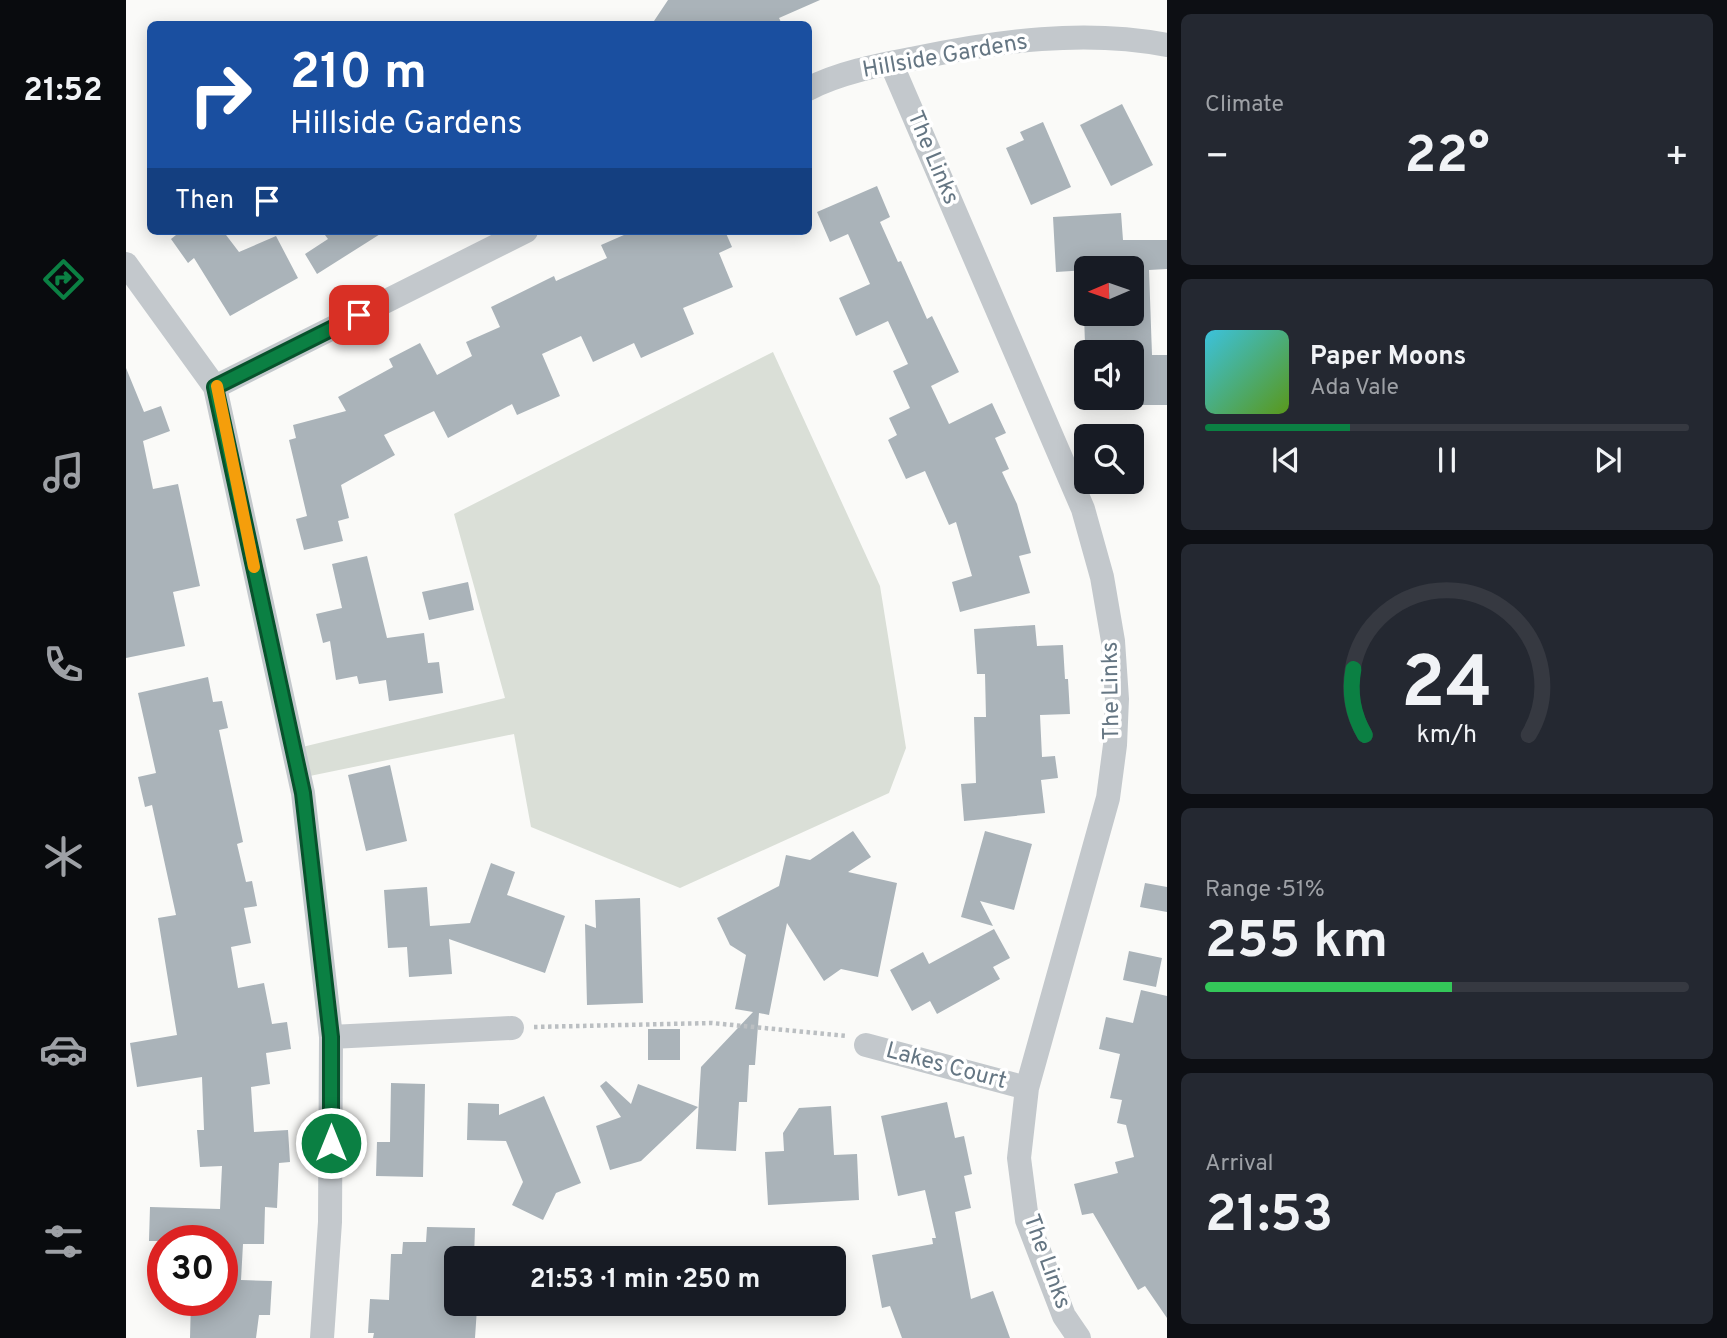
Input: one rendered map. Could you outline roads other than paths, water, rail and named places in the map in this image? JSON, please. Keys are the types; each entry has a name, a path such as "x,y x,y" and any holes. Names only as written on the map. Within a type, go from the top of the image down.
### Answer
{"street":[{"name":"Hillside Gardens","path":"812,87 824,81 891,63 1014,41 1083,37 1167,45"},
{"name":"The Links","path":"891,63 1083,509 1102,577 1113,641 1117,699 1108,799 1027,1088 1019,1158 1027,1220 1064,1316 1079,1338"},
{"path":"215,387 518,235"},
{"path":"126,264 215,387 303,793 331,1037 330,1222 321,1338"},
{"path":"331,1037 512,1028"},
{"name":"Lakes Court","path":"866,1045 1027,1088"}]}
